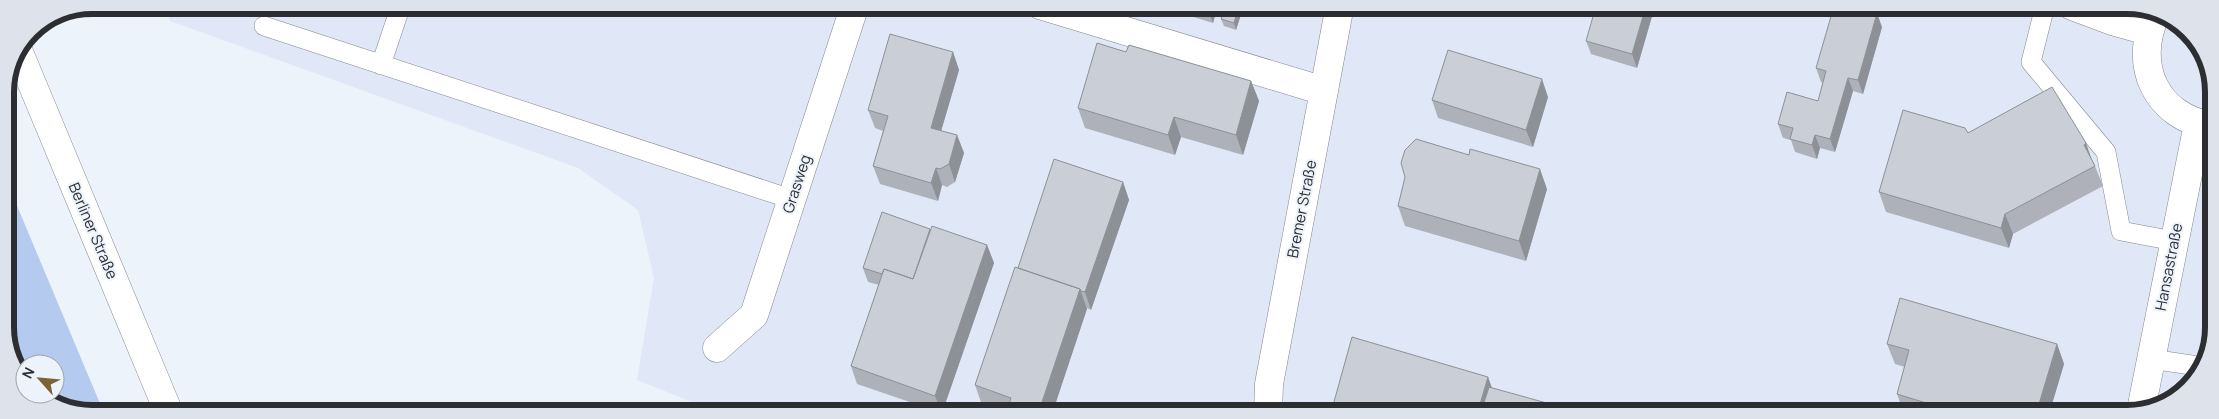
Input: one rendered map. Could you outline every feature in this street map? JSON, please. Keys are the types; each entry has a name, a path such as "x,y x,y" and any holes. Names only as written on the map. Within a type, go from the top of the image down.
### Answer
{"street":[{"name":"Grasweg","path":"717,348 754,315 852,14"},
{"path":"1070,14 1324,91"},
{"name":"Bremer Straße","path":"1268,405 1269,384 1338,14"},
{"path":"2093,14 2112,21 2152,23 2145,56 2150,76 2160,96 2177,113 2205,125"},
{"name":"Berliner Straße","path":"22,59 165,405"},
{"name":"Hansastraße","path":"2142,404 2174,240 2205,125"}],"lane":[{"path":"381,65 398,14"},
{"path":"2043,14 2031,62 2106,152 2121,231 2174,240"},
{"path":"264,26 792,199"},
{"path":"2151,359 2195,366"}],"shaded area":[{"path":"167,14 2137,14 2162,22 2175,30 2189,44 2197,57 2204,77 2205,337 2197,362 2179,386 2166,395 2137,405 700,405 637,380 654,278 638,210 578,168 170,21"},
{"path":"14,201 101,405 82,405 65,400 65,354 19,354 15,342"}],"building":[{"path":"1222,14 1236,14 1234,23 1221,19"},
{"path":"1594,14 1644,14 1632,54 1586,41"},
{"path":"1832,14 1877,14 1858,80 1848,78 1830,139 1815,135 1812,145 1790,139 1793,128 1778,124 1787,92 1818,101 1826,71 1816,68"},
{"path":"890,34 953,52 931,128 957,135 949,164 940,169 936,168 931,183 873,166 888,116 868,110"},
{"path":"1097,43 1126,52 1129,45 1251,81 1236,135 1174,117 1168,135 1078,108"},
{"path":"1448,50 1542,79 1526,130 1432,100"},
{"path":"2052,87 2086,143 2084,145 2095,166 2005,214 2001,228 1879,192 1903,110 1965,128 1968,133"},
{"path":"1416,139 1469,155 1470,149 1540,169 1519,241 1398,206 1405,177 1401,163 1405,150"},
{"path":"1054,159 1123,182 1085,292 1018,268"},
{"path":"882,212 930,229 913,279 884,269 882,274 863,268"},
{"path":"932,226 987,245 935,396 851,366 884,269 913,279"},
{"path":"1015,267 1080,289 1041,405 1009,405 1011,398 975,385"},
{"path":"1900,298 2057,344 2039,405 1933,405 1897,394 1909,350 1887,344"},
{"path":"1352,337 1488,377 1480,405 1333,405"},
{"path":"1489,387 1554,405 1483,405"}]}
